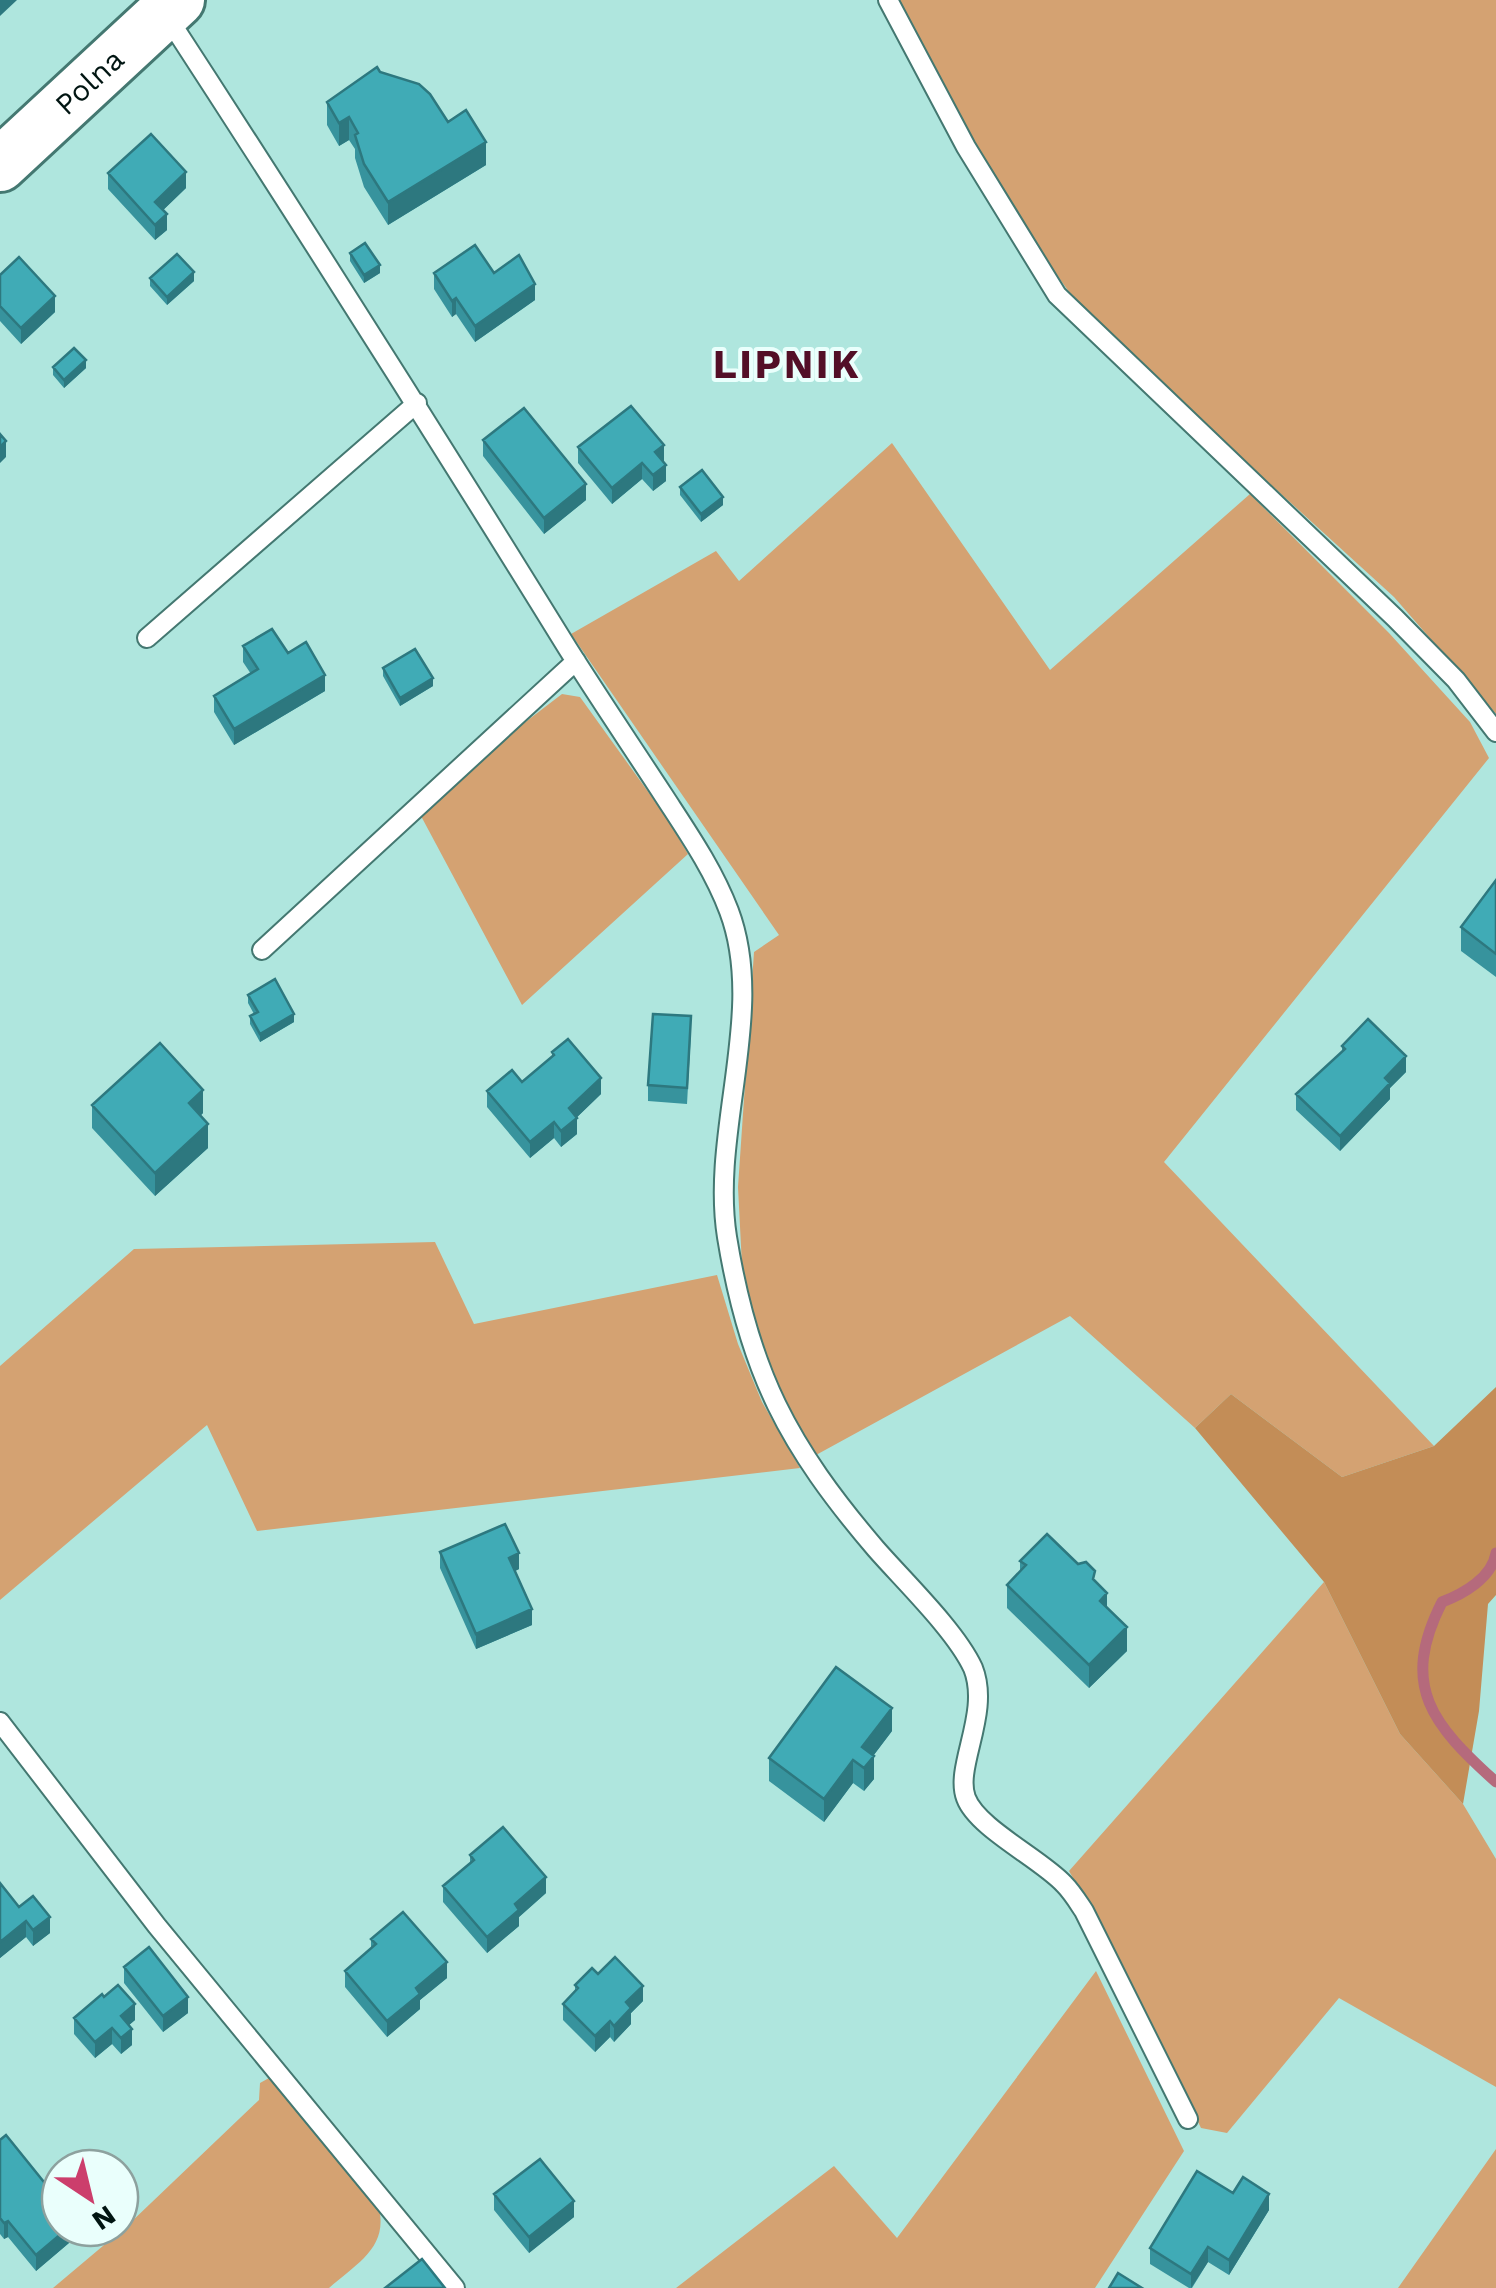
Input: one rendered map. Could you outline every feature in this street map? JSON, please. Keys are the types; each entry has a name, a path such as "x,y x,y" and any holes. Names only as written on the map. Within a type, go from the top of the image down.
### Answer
{"street":[{"name":"Polna","path":"0,165 171,7"}],"lane":[{"path":"888,0 966,147 1056,295 1395,618 1456,680 1496,732"},
{"path":"171,7 576,661 701,852 730,913 742,970 727,1131 726,1231 748,1337 770,1396 804,1457 836,1502 956,1642 972,1668 979,1693 965,1796 979,1816 1063,1882 1084,1910 1188,2118"},
{"path":"147,638 416,403"},
{"path":"262,950 576,661"},
{"path":"0,1722 157,1926 455,2288"}],"shaded area":[{"path":"896,0 1496,0 1496,714 1394,597 1088,318 1038,249 978,152"},
{"path":"892,443 1050,670 1250,494 1389,633 1470,722 1489,758 1164,1162 1434,1446 1342,1477 1231,1394 1195,1428 1070,1316 816,1455 788,1418 761,1350 742,1266 738,1187 754,952 779,935 571,634 716,551 739,581"},
{"path":"562,694 580,697 667,818 688,854 522,1005 421,816 515,730"},
{"path":"435,1242 474,1324 717,1275 738,1344 762,1402 800,1468 257,1531 207,1425 0,1600 0,1366 134,1249"},
{"path":"1496,1387 1496,1595 1488,1604 1479,1711 1463,1804 1400,1734 1324,1582 1195,1428 1231,1394 1342,1477 1434,1446"},
{"path":"1324,1582 1400,1734 1463,1804 1496,1859 1496,2087 1339,1998 1227,2133 1201,2128 1119,1958 1069,1871"},
{"path":"1096,1971 1184,2151 1095,2288 676,2288 834,2166 897,2238"},
{"path":"269,2078 379,2208 379,2234 368,2254 329,2288 53,2288 100,2248 140,2248 140,2214 259,2100 260,2083"},
{"path":"1496,2149 1496,2288 1398,2288"}],"building":[{"path":"377,67 380,72 419,84 448,122 466,110 486,142 388,202 364,164 355,135 358,133 349,117 339,123 327,102"},
{"path":"151,134 186,172 155,202 167,214 155,225 108,173"},
{"path":"365,243 380,265 364,275 350,253"},
{"path":"475,245 494,273 519,255 535,284 475,326 434,273"},
{"path":"177,254 194,272 167,297 150,278"},
{"path":"19,257 55,296 21,328 0,306 0,275"},
{"path":"74,348 86,360 64,380 53,367"},
{"path":"631,406 664,445 655,452 666,465 653,475 642,463 612,488 578,447"},
{"path":"524,408 586,484 544,518 483,440"},
{"path":"702,470 723,497 701,514 680,487"},
{"path":"272,629 288,653 306,642 325,675 234,729 214,696 258,669 243,646"},
{"path":"415,649 433,678 400,698 383,668"},
{"path":"1496,880 1496,954 1461,927"},
{"path":"275,979 294,1014 260,1034 250,1016 258,1012 248,995"},
{"path":"653,1014 691,1016 687,1088 648,1085"},
{"path":"1368,1019 1406,1056 1385,1078 1390,1083 1340,1136 1296,1094 1345,1049 1342,1046"},
{"path":"568,1039 601,1078 569,1108 577,1118 561,1131 554,1122 530,1142 487,1091 512,1070 522,1082"},
{"path":"160,1043 203,1090 189,1103 208,1124 155,1173 92,1105"},
{"path":"505,1524 519,1553 509,1558 532,1609 476,1634 440,1552"},
{"path":"1047,1534 1078,1564 1086,1562 1095,1571 1093,1579 1107,1593 1100,1601 1127,1627 1089,1665 1007,1585 1026,1565 1020,1561"},
{"path":"836,1667 892,1708 862,1747 874,1756 864,1768 853,1760 824,1799 769,1758"},
{"path":"503,1827 546,1877 515,1904 519,1910 487,1937 443,1886 474,1860 470,1855"},
{"path":"0,1883 19,1907 33,1896 50,1917 33,1930 26,1921 0,1942"},
{"path":"403,1912 447,1962 416,1988 420,1994 387,2021 345,1971 376,1944 371,1939"},
{"path":"149,1947 188,1997 163,2016 124,1967"},
{"path":"615,1957 643,1986 626,2002 631,2008 614,2026 610,2021 595,2036 563,2004 592,1968 598,1974"},
{"path":"118,1985 135,2004 121,2016 132,2029 121,2038 112,2028 95,2042 74,2018"},
{"path":"6,2135 40,2177 40,2248 44,2248 36,2255 8,2221 4,2223 0,2218 0,2140"},
{"path":"540,2159 574,2201 529,2237 494,2194"},
{"path":"1197,2171 1233,2193 1243,2177 1269,2194 1229,2260 1208,2247 1191,2274 1150,2248"},
{"path":"422,2259 445,2288 385,2288"},
{"path":"1118,2273 1142,2288 1109,2288"}],"waterway":[{"path":"1496,1553 1483,1577 1442,1602 1423,1658 1429,1702 1440,1722 1496,1782"}],"district":[{"name":"LIPNIK","path":"787,364"}]}
